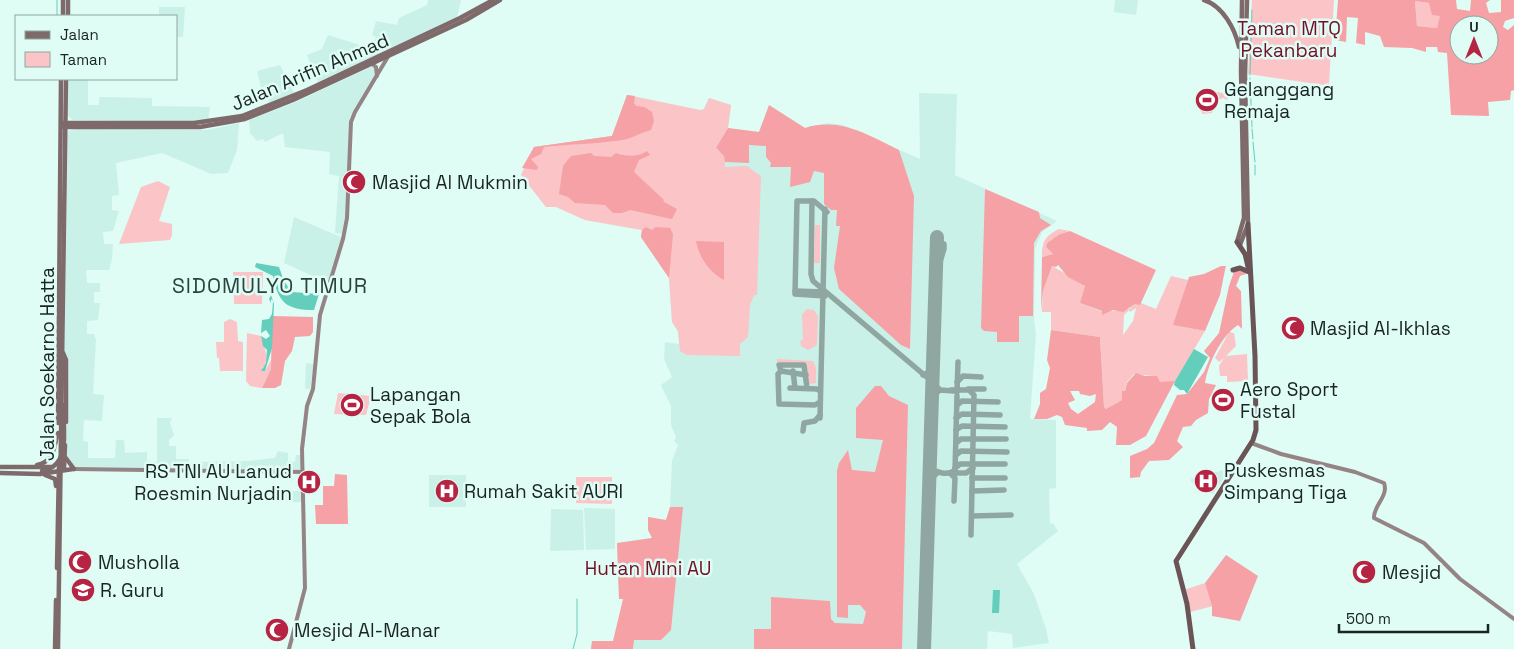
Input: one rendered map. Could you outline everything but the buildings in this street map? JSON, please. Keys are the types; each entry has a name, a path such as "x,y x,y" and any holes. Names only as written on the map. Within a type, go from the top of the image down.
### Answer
{"highway":[{"path":"1191,646 1187,604 1176,561 1250,442 1256,426 1248,224"},
{"path":"1239,244 1246,257 1251,294"},
{"path":"1233,270 1242,269 1249,272"}],"main road":[{"path":"63,0 63,15"},
{"path":"68,0 68,15"},
{"name":"Jalan Arifin Ahmad","path":"308,91 441,29 493,0"},
{"name":"Jalan Arifin Ahmad","path":"63,125 211,126 236,122 268,111 478,13 500,0"},
{"path":"1204,0 1213,4 1223,14 1234,32 1241,54"},
{"path":"1239,244 1244,218 1245,0"},
{"path":"1239,244 1248,224 1241,54 1245,7"},
{"path":"288,649 305,588 302,445 312,390 320,315 344,239 347,218 351,122 354,112 390,54"},
{"path":"371,63 376,67 377,76"},
{"name":"Jalan Soekarno Hatta","path":"57,649 58,509 61,469 58,433 63,125 61,80"},
{"name":"Jalan Soekarno Hatta","path":"63,116 66,80"},
{"name":"Jalan Soekarno Hatta","path":"58,573 62,368 60,300"},
{"path":"61,469 65,457 66,360 62,352"},
{"path":"41,472 56,465 62,456 62,368"},
{"path":"28,467 50,459 54,452 58,433"},
{"path":"1250,442 1281,454 1355,472 1384,483 1385,491 1374,513 1374,518 1424,543 1460,579 1514,619"},
{"path":"65,457 74,469"},
{"path":"0,467 303,472"},
{"path":"0,472 41,472 61,469"},
{"path":"41,472 55,479 58,509"}],"shaded area":[{"path":"428,0 461,0 457,18 318,82 307,55 322,49 328,35 372,49 376,37 372,35 376,21 397,25 399,18 427,5"},
{"path":"1115,0 1138,0 1136,15 1114,12"},
{"path":"159,7 185,7 183,37 178,37 178,15 159,15"},
{"path":"280,65 294,93 269,103 266,87 261,88 257,71"},
{"path":"375,65 378,70 350,118 346,217 342,234 335,233 339,176 329,174 330,152 285,147 283,133 265,142 263,139 257,141 250,133 249,120 291,104"},
{"path":"67,80 88,80 88,105 99,105 99,97 152,98 152,106 210,107 208,120 182,122 73,120 67,115"},
{"path":"919,93 957,94 955,175 1057,221 1042,232 1035,249 1034,319 1036,334 1030,419 1056,420 1056,488 1049,489 1050,524 1053,523 1058,531 1017,564 1034,594 1049,643 1013,648 1012,634 988,631 987,649 591,649 592,641 613,641 623,606 623,599 619,599 617,543 652,538 648,530 648,517 666,520 670,507 672,461 678,445 674,441 676,437 671,425 671,406 661,385 672,377 664,359 665,342 679,344 678,332 672,322 669,278 641,237 642,230 585,220 556,207 546,207 521,175 534,147 612,136 627,95 700,110 704,109 709,98 731,105 728,128 759,132 769,105 805,128 828,123 843,125 920,159"},
{"path":"239,123 237,150 228,173 211,174 162,153 116,163 119,195 112,196 112,210 119,211 113,231 103,232 104,244 113,244 109,270 86,270 87,283 100,283 100,292 94,292 94,303 100,303 98,320 87,321 87,334 94,334 96,340 93,394 104,395 102,421 84,420 83,441 88,442 88,458 115,458 116,440 124,440 125,453 147,452 147,461 157,462 157,418 172,418 170,423 174,435 169,440 169,446 176,446 176,459 189,459 189,462 247,461 275,458 278,451 288,453 288,461 295,462 296,455 301,455 301,470 76,469 66,457 67,357 64,351 66,139 68,131 76,129 207,130"},
{"path":"294,217 343,238 328,283 284,263"},
{"path":"256,263 279,267 284,281 292,292 319,294 314,310 305,310 285,303 278,293 273,276 255,267"},
{"path":"273,301 272,348 265,371 261,371 266,363 267,350 263,346 261,336 266,339 270,336 266,330 261,333 262,320 269,319 272,314"},
{"path":"1194,349 1208,357 1187,394 1184,390 1180,390 1174,385"},
{"path":"306,363 314,364 310,389 305,389"},
{"name":"Puskesmas Simpang Tiga","path":"1229,470 1213,494 1191,482 1191,479"},
{"name":"Rumah Sakit AURI","path":"429,475 466,475 466,507 429,507"},
{"path":"286,491 301,491 301,502 286,502"},
{"path":"584,508 615,509 615,549 586,550"},
{"path":"551,509 583,510 584,550 550,551"},
{"path":"993,590 1000,590 999,613 992,613"}],"green space":[{"name":"Taman MTQ Pekanbaru","path":"1252,0 1334,0 1329,84 1323,85 1248,74"},
{"path":"1338,0 1456,0 1457,9 1470,11 1471,0 1490,0 1486,3 1489,13 1501,12 1501,0 1514,0 1514,18 1505,21 1503,27 1508,30 1514,25 1514,90 1511,91 1510,100 1488,102 1489,116 1451,115 1447,53 1438,52 1437,47 1426,47 1426,52 1412,48 1384,47 1380,36 1365,32 1365,45 1356,43 1358,18 1347,17 1346,42 1335,40","holes":["1415,1 1429,3 1432,15 1440,16 1437,28 1417,26"]},
{"path":"1415,1 1429,3 1441,16 1437,28 1417,26"},
{"name":"Gelanggang Remaja","path":"1204,89 1226,94 1228,100 1223,98 1218,100 1216,95 1216,105 1212,113 1203,114 1199,109 1198,96"},
{"path":"627,95 700,110 704,109 709,98 731,105 728,128 716,149 725,156 725,167 747,166 761,176 757,295 754,295 750,305 748,337 740,344 740,356 687,355 680,351 678,331 672,322 669,278 641,237 642,230 585,220 556,207 546,207 521,175 534,147 612,136"},
{"path":"627,95 635,96 634,103 636,106 644,107 652,112 654,121 651,130 623,140 544,147 541,154 531,159 538,167 537,170 522,168 534,147 612,136"},
{"path":"769,105 805,128 818,125 842,126 854,129 899,150 914,196 910,349 901,345 839,289 834,268 840,226 836,226 837,210 831,210 824,204 824,173 814,171 810,182 790,187 791,167 770,167 771,163 766,157 766,146 749,145 749,163 725,162 724,156 716,148 728,128 759,132"},
{"path":"647,151 650,155 639,160 634,172 664,202 677,209 672,219 630,210 622,213 613,213 605,205 575,203 568,197 559,194 563,166 571,156 591,153 594,156 611,157 616,153 632,156"},
{"path":"158,181 170,187 159,221 172,224 170,240 119,244 141,187"},
{"path":"985,189 1039,212 1040,218 1051,225 1041,231 1034,243 1033,316 1019,316 1019,342 997,342 997,332 984,331 981,328"},
{"path":"815,225 820,225 820,263 814,263"},
{"path":"646,227 652,230 656,227 670,228 673,234 669,278 641,237 642,230"},
{"path":"1059,229 1070,231 1062,233 1047,243 1046,247 1053,254 1042,257 1045,240 1050,234"},
{"path":"1070,231 1156,270 1140,305 1135,304 1123,312 1113,310 1102,315 1102,311 1080,303 1085,286 1068,277 1058,265 1056,267 1052,266 1043,291 1041,312 1042,257 1053,254 1046,247 1047,243 1060,234"},
{"path":"696,241 724,242 724,280 706,264"},
{"path":"1052,266 1084,284 1085,288 1080,303 1103,312 1129,309 1135,304 1141,303 1156,309 1171,276 1188,280 1174,325 1205,331 1175,381 1165,383 1160,382 1153,376 1134,374 1127,382 1122,400 1106,409 1104,407 1100,337 1051,330 1051,312 1042,312 1043,291","holes":["1136,308 1133,321 1123,335 1124,315 1129,310 1130,312"]},
{"path":"1221,266 1226,266 1220,295 1205,331 1173,325 1189,277 1204,274"},
{"path":"1236,266 1245,267 1246,274 1240,276 1236,286 1241,291 1242,329 1238,325 1226,336 1212,359 1205,383 1216,385 1209,399 1208,413 1196,420 1191,426 1183,427 1177,441 1183,447 1169,460 1149,461 1141,472 1140,477 1130,478 1130,456 1147,449 1154,443 1177,395 1187,394 1204,372 1210,358 1204,351 1219,333 1229,286"},
{"path":"233,272 263,272 262,304 234,304"},
{"path":"807,309 814,310 818,317 817,345 808,350 801,346 800,341 803,340 802,314"},
{"path":"272,316 313,317 313,332 310,336 295,337 292,351 285,361 281,385 275,388 262,388 271,369"},
{"path":"230,319 237,322 238,341 243,342 243,371 220,371 216,342 224,342 224,322"},
{"path":"1051,330 1100,337 1104,407 1106,409 1122,400 1122,391 1125,391 1127,383 1136,373 1145,376 1157,376 1160,382 1175,381 1146,436 1130,445 1116,445 1117,427 1110,422 1102,430 1087,431 1087,428 1065,425 1062,417 1057,415 1047,419 1034,419 1040,404 1040,393 1046,389 1050,368 1047,360","holes":["1070,391 1079,391 1080,394 1090,396 1096,394 1095,402 1078,414 1071,409 1068,403 1075,400"]},
{"path":"1229,332 1234,333 1236,346 1226,356 1247,354 1248,381 1227,382 1227,376 1220,376 1219,366 1224,358 1219,362 1215,358"},
{"path":"247,333 261,336 267,356 267,360 262,368 265,371 272,358 271,369 262,388 250,386 246,381"},
{"path":"777,359 813,361 816,367 816,383 808,384 807,363 777,362"},
{"path":"875,386 881,386 889,396 908,405 902,649 754,649 754,629 771,629 771,597 830,601 831,619 835,623 863,624 866,612 860,605 848,605 848,618 837,617 837,471 839,463 848,450 852,470 875,472 883,440 856,438 856,408"},
{"name":"Lapangan Sepak Bola","path":"338,393 371,396 366,415 334,414"},
{"name":"Aero Sport Fustal","path":"1215,393 1231,393 1231,407 1215,407"},
{"path":"335,474 347,475 348,524 316,524 315,505 323,505 323,486 334,486"},
{"path":"576,477 612,477 612,504 576,503"},
{"name":"Hutan Mini AU","path":"670,507 683,507 671,630 661,640 634,640 633,649 591,649 592,641 613,641 623,599 619,599 617,543 652,538 648,530 648,517 666,520"},
{"path":"1226,555 1258,576 1240,621 1212,616 1212,606 1205,583"},
{"path":"1205,583 1213,606 1190,612 1184,590"}],"waterway":[{"path":"57,0 57,15"},
{"path":"1250,75 1252,10"},
{"path":"1250,78 1252,127"},
{"path":"1252,129 1253,139"},
{"path":"1253,142 1255,162"},
{"path":"1255,165 1255,175"},
{"path":"573,649 577,634 577,599"}],"taxiway":[{"path":"825,296 795,294 797,201 814,201 827,212"},
{"path":"812,201 811,274 813,281 929,379 932,386"},
{"path":"820,418 825,209"},
{"path":"935,278 944,249 944,244 939,242 933,246 936,261"},
{"path":"795,291 824,292"},
{"path":"957,392 958,362"},
{"path":"807,388 804,365 779,365 781,371 778,374 779,404 815,405 820,402"},
{"path":"923,375 933,370"},
{"path":"781,371 806,375"},
{"path":"793,371 795,388"},
{"path":"957,382 963,376 981,377"},
{"path":"932,382 940,390 954,391"},
{"path":"790,388 817,389 820,391"},
{"path":"968,389 984,389"},
{"path":"932,397 940,390"},
{"path":"951,390 969,390 974,395 971,535"},
{"path":"930,463 930,467 939,472 949,473 955,470 957,396"},
{"path":"957,405 962,401 998,402"},
{"path":"956,418 962,414 1000,415"},
{"path":"803,431 804,423 815,421 820,415"},
{"path":"956,430 962,426 1005,427"},
{"path":"956,443 961,439 1006,439"},
{"path":"956,455 961,451 1007,452"},
{"path":"955,468 960,464 1005,464"},
{"path":"954,501 955,478 950,473 966,473 973,468"},
{"path":"929,481 938,472"},
{"path":"972,478 1005,478"},
{"path":"972,491 1004,490"},
{"path":"972,516 1011,515"}],"runway":[{"path":"924,649 937,237"}],"place":[{"name":"Gelanggang Remaja","path":"1207,100"},
{"name":"Masjid Al Mukmin","path":"354,182"},
{"name":"Masjid Al-Ikhlas","path":"1293,328"},
{"name":"Aero Sport Fustal","path":"1223,400"},
{"name":"Lapangan Sepak Bola","path":"352,405"},
{"name":"Puskesmas Simpang Tiga","path":"1206,481"},
{"name":"RS TNI AU Lanud Roesmin Nurjadin","path":"309,482"},
{"name":"Rumah Sakit AURI","path":"447,491"},
{"name":"Musholla","path":"80,562"},
{"name":"Mesjid","path":"1364,572"},
{"name":"R. Guru","path":"83,590"},
{"name":"Mesjid Al-Manar","path":"277,630"}],"district":[{"name":"SIDOMULYO TIMUR","path":"270,285"}]}
